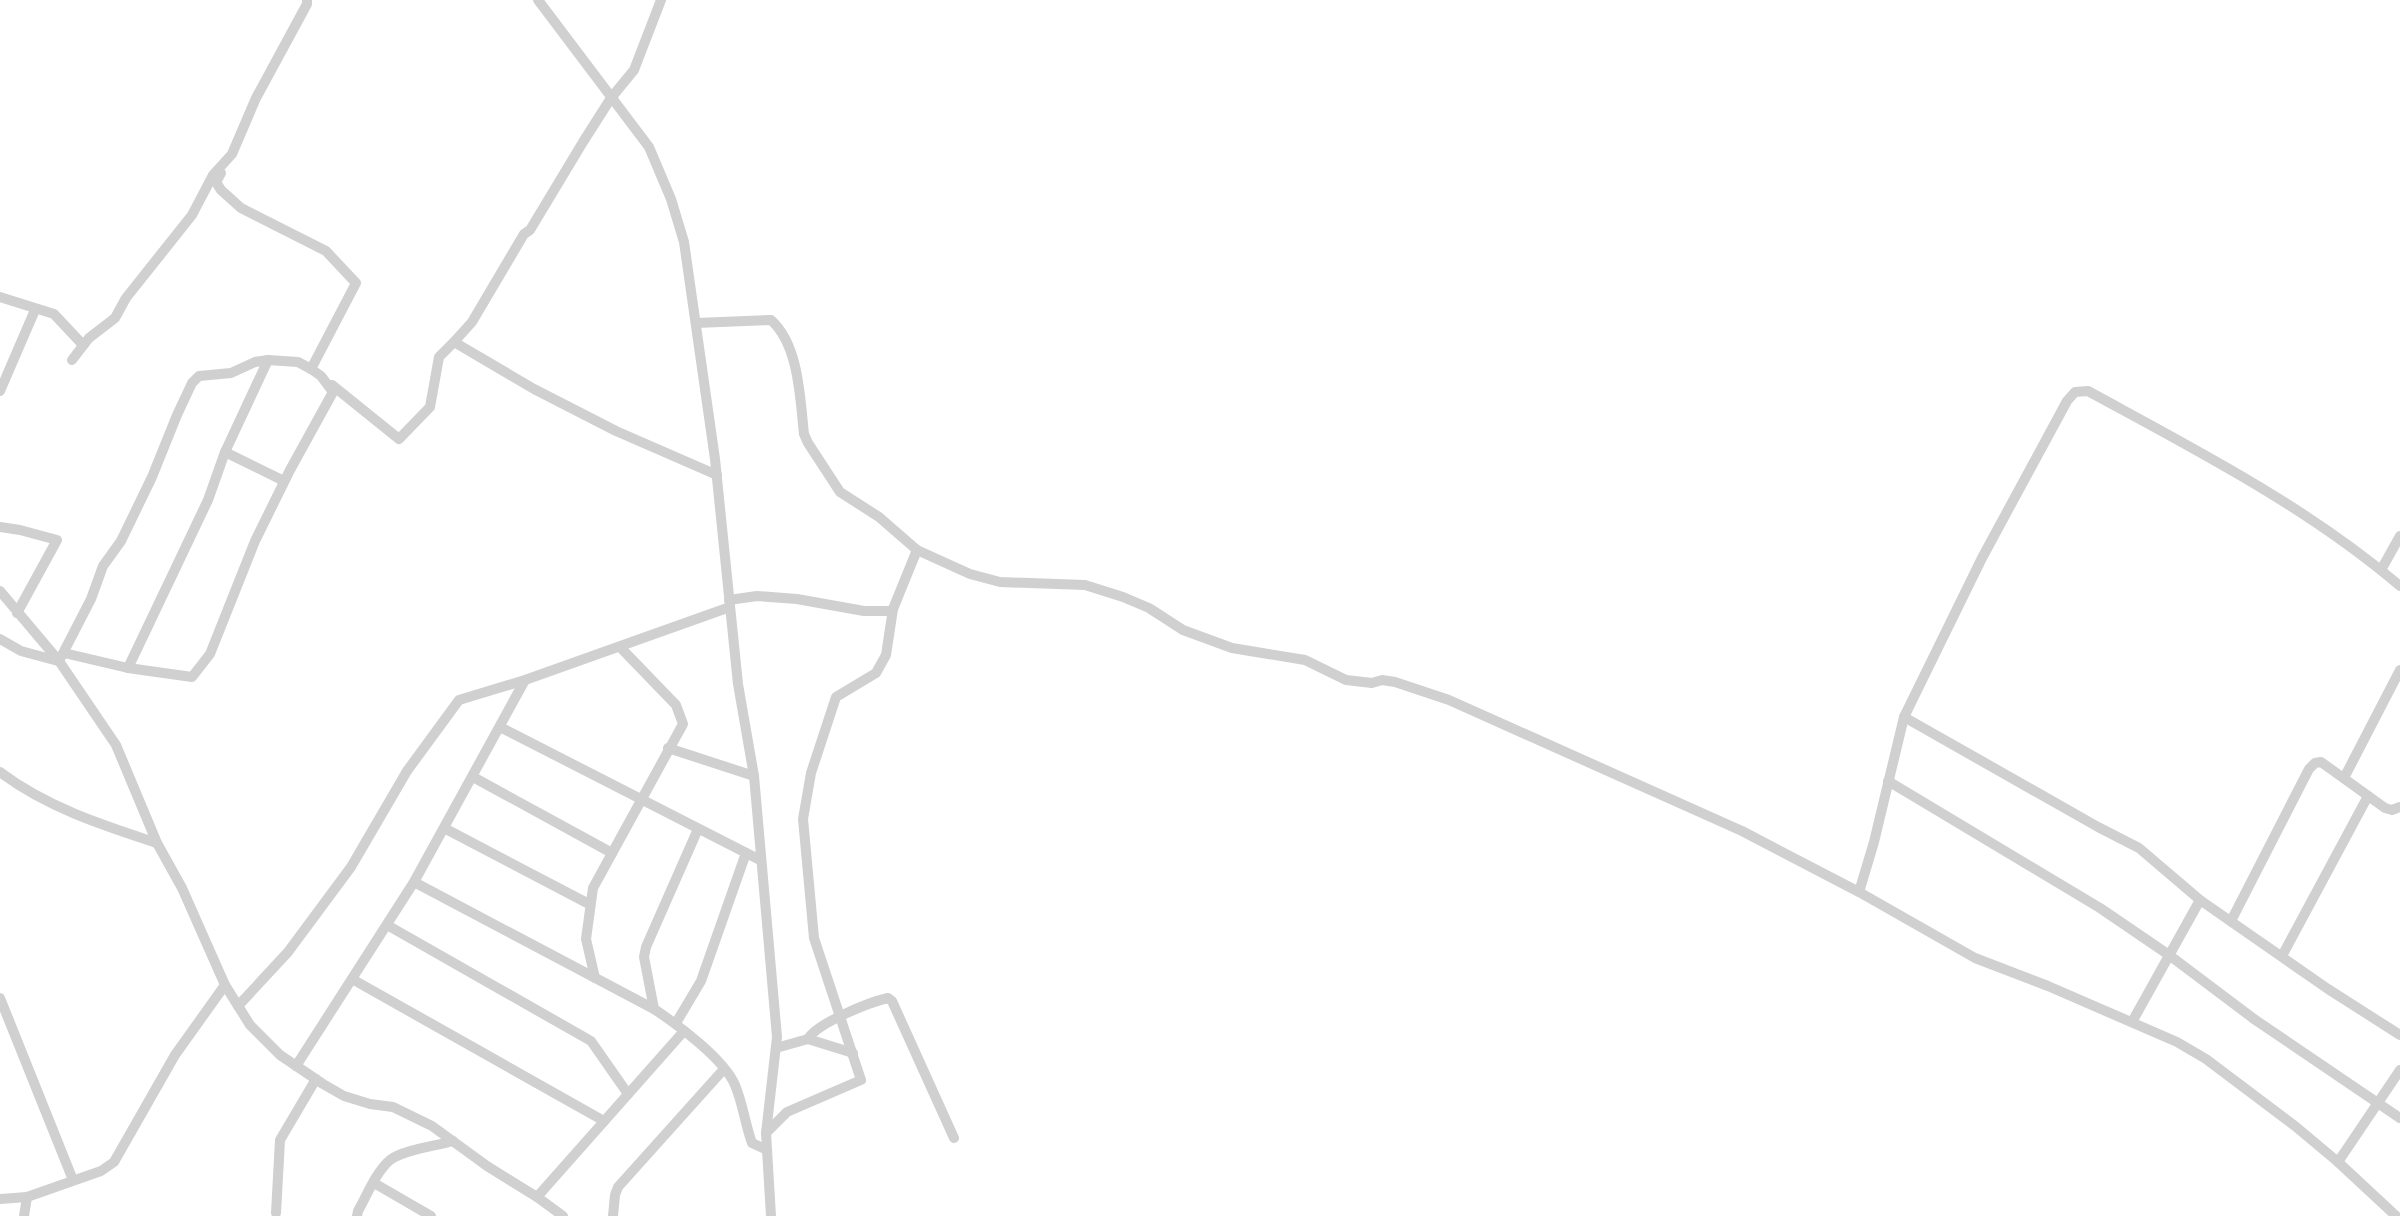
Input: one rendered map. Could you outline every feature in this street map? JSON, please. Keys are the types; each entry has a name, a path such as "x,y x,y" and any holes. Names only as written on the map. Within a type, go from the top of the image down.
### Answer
{"street":[{"path":"307,0 216,182 220,190 241,208 326,251 356,283 311,369"},
{"path":"538,0 649,147 671,199 684,242 717,475 738,684 754,776 777,1037 766,1133 771,1216"},
{"path":"62,657 91,599 103,566 121,541 152,477 192,383 199,376 231,373 268,360 298,362 321,376 399,439 430,407 439,357 472,322 524,234 530,230 611,98 634,70 661,0"},
{"path":"72,360 83,345 115,318 126,298 192,215 213,175 232,154"},
{"path":"0,297 34,310 54,314 83,345"},
{"path":"0,391 34,310"},
{"path":"696,323 771,320 779,327 798,375 804,434 831,482 840,492 878,517 917,550 982,579 1038,585 1086,585 1149,608 1183,630 1232,648 1305,660 1346,680 1395,682 1449,700 1742,831 1859,892 1975,958 2132,1022 2177,1042 2206,1059 2338,1162 2396,1216"},
{"path":"454,342 615,431 717,475"},
{"path":"128,668 208,500 225,452 268,360"},
{"path":"0,639 21,651 192,677 210,654 255,541 284,481 333,392 321,376"},
{"path":"1859,892 1904,717 1977,568 2067,401 2075,393 2088,391 2265,489 2400,586"},
{"path":"225,452 284,481"},
{"path":"0,527 57,541 17,613"},
{"path":"2381,570 2400,536"},
{"path":"766,1133 788,1112 860,1081 814,939 803,819 811,773 836,697 876,673 880,667 888,644 893,608 917,550"},
{"path":"0,591 17,613 62,657 116,745 157,843 182,888 225,985 250,1025 281,1055 316,1079 344,1096 370,1104 393,1107 432,1126 563,1216"},
{"path":"238,1006 288,952 351,867 407,771 459,700 620,647 729,603 757,596 797,599 864,611 890,611 893,608"},
{"path":"595,978 586,939 593,888 683,724 676,705 620,647"},
{"path":"2344,778 2400,670"},
{"path":"296,1066 414,882 525,680"},
{"path":"1904,717 2098,827 2125,839 2200,900 2400,1035"},
{"path":"500,727 760,860"},
{"path":"668,748 754,776"},
{"path":"2231,921 2309,769 2315,763 2321,762 2392,810 2400,807"},
{"path":"0,772 44,801 107,827 157,843"},
{"path":"472,777 612,853"},
{"path":"1888,781 2100,908 2169,955 2254,1019 2400,1118"},
{"path":"2283,957 2368,796"},
{"path":"444,828 589,904"},
{"path":"654,1009 644,957 646,947 698,829"},
{"path":"537,1197 628,1094 680,1027 701,981 746,853"},
{"path":"414,882 654,1009 680,1027 734,1081 752,1143 767,1150"},
{"path":"2132,1022 2200,900"},
{"path":"387,925 590,1041 628,1094"},
{"path":"352,979 604,1121"},
{"path":"0,1199 27,1197 101,1171 114,1162 175,1055 225,985"},
{"path":"0,998 73,1180"},
{"path":"808,1039 814,1031 841,1017 888,998 954,1138"},
{"path":"776,1048 808,1039 853,1053"},
{"path":"613,1216 618,1187 724,1069"},
{"path":"2338,1162 2400,1070"},
{"path":"277,1215 280,1140 316,1079"},
{"path":"357,1216 389,1161 401,1155 453,1142"},
{"path":"374,1183 431,1216"},
{"path":"24,1216 27,1197"}]}
